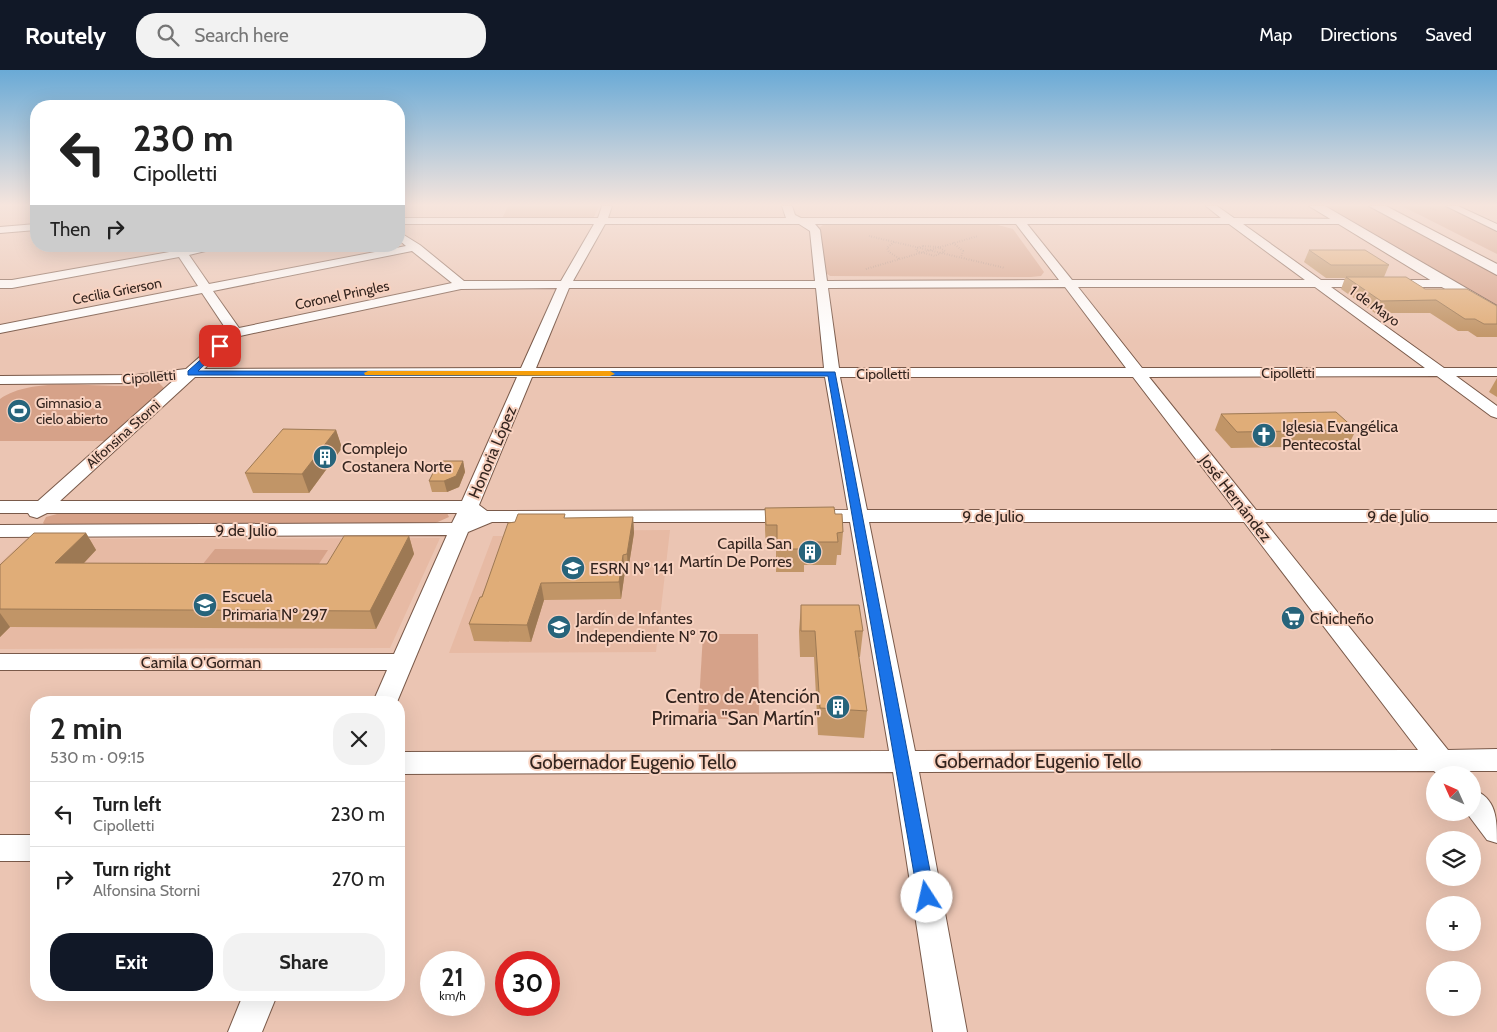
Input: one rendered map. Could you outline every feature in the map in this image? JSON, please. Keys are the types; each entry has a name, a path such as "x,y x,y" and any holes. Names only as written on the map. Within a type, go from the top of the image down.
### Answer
{"main road":[{"path":"1393,251 1497,313"},
{"path":"1461,251 1497,270"},
{"path":"1483,251 1497,258"}],"street":[{"path":"420,251 461,285"},
{"name":"Honoria López","path":"388,696 525,374 565,284 584,251"},
{"path":"818,251 823,283 832,374 860,516 904,761 950,1032"},
{"name":"José Hernández","path":"1043,251 1446,766"},
{"name":"1 de Mayo","path":"1273,251 1497,413"},
{"path":"0,284 12,284 170,252"},
{"path":"181,252 234,333"},
{"name":"Cecilia Grierson","path":"0,329 396,252"},
{"name":"Coronel Pringles","path":"234,333 461,285 1068,282 1446,283"},
{"name":"Alfonsina Storni","path":"0,545 8,531 42,507 234,333"},
{"name":"Cipolletti","path":"0,380 136,379 191,373 1140,374 1497,372"},
{"path":"0,394 20,380"},
{"name":"9 de Julio","path":"0,507 469,507 489,516"},
{"name":"9 de Julio","path":"8,531 459,529 489,516 1497,516"},
{"name":"Camila O'Gorman","path":"0,662 403,662"},
{"name":"Gobernador Eugenio Tello","path":"1460,766 1497,760"},
{"name":"Gobernador Eugenio Tello","path":"405,763 904,761 1426,768"},
{"path":"1481,811 1497,831"},
{"path":"0,848 30,848"},
{"path":"244,1032 257,1001"}],"path":[{"path":"889,251 900,259"},
{"path":"916,251 934,256 944,254"},
{"path":"866,269 926,251"},
{"path":"932,251 1006,268"},
{"path":"961,258 963,251"}],"shaded area":[{"path":"821,251 1029,251 1044,272 1041,276 1031,277 830,276 826,273"},
{"path":"1402,251 1454,251 1497,274 1497,306"},
{"path":"158,382 164,388 105,441 0,441 0,399 13,392 44,385 126,386"},
{"path":"68,511 447,513 449,517 431,525 47,527 43,523 46,517"},
{"path":"670,530 656,652 449,653 493,536 520,536 522,531"},
{"name":"Escuela Primaria Nº 297","path":"440,538 390,648 0,649 0,563 26,539"},
{"path":"215,549 328,550 311,576 194,575"},
{"path":"703,634 758,634 759,719 698,719"}],"building":[{"path":"1310,251 1366,251 1389,265 1331,265"},
{"path":"1346,277 1406,277 1425,289 1467,289 1497,306 1497,324 1484,324 1475,319 1465,319 1436,300 1381,301"},
{"path":"1336,412 1356,430 1237,432 1221,414"},
{"path":"283,429 336,430 302,474 245,473"},
{"path":"439,461 463,461 456,476 444,481 429,481"},
{"path":"834,507 835,514 842,514 843,532 837,533 838,542 805,542 805,549 777,549 777,525 766,525 765,508"},
{"path":"518,514 565,514 564,518 633,517 627,554 623,555 619,582 541,583 527,625 469,624 480,597 482,597 508,523 515,522"},
{"path":"34,533 86,533 55,563 327,564 344,536 409,536 370,611 0,609 0,565"},
{"path":"801,605 859,605 863,631 855,631 867,711 820,708 815,631 801,631"}],"slow traffic":[{"path":"368,373 610,374"}],"place":[{"name":"Gimnasio a cielo abierto","path":"19,411"},
{"name":"Iglesia Evangélica Pentecostal","path":"1264,435"},
{"name":"Complejo Costanera Norte","path":"325,457"},
{"name":"Capilla San Martín De Porres","path":"810,552"},
{"name":"ESRN Nº 141","path":"573,568"},
{"name":"Escuela Primaria Nº 297","path":"205,605"},
{"name":"Chicheño","path":"1293,618"},
{"name":"Jardín de Infantes Independiente Nº 70","path":"559,627"},
{"name":"Centro de Atención Primaria \"San Martín\"","path":"838,707"}],"route":[{"path":"220,346 191,373 832,374 863,535 927,897"}]}
